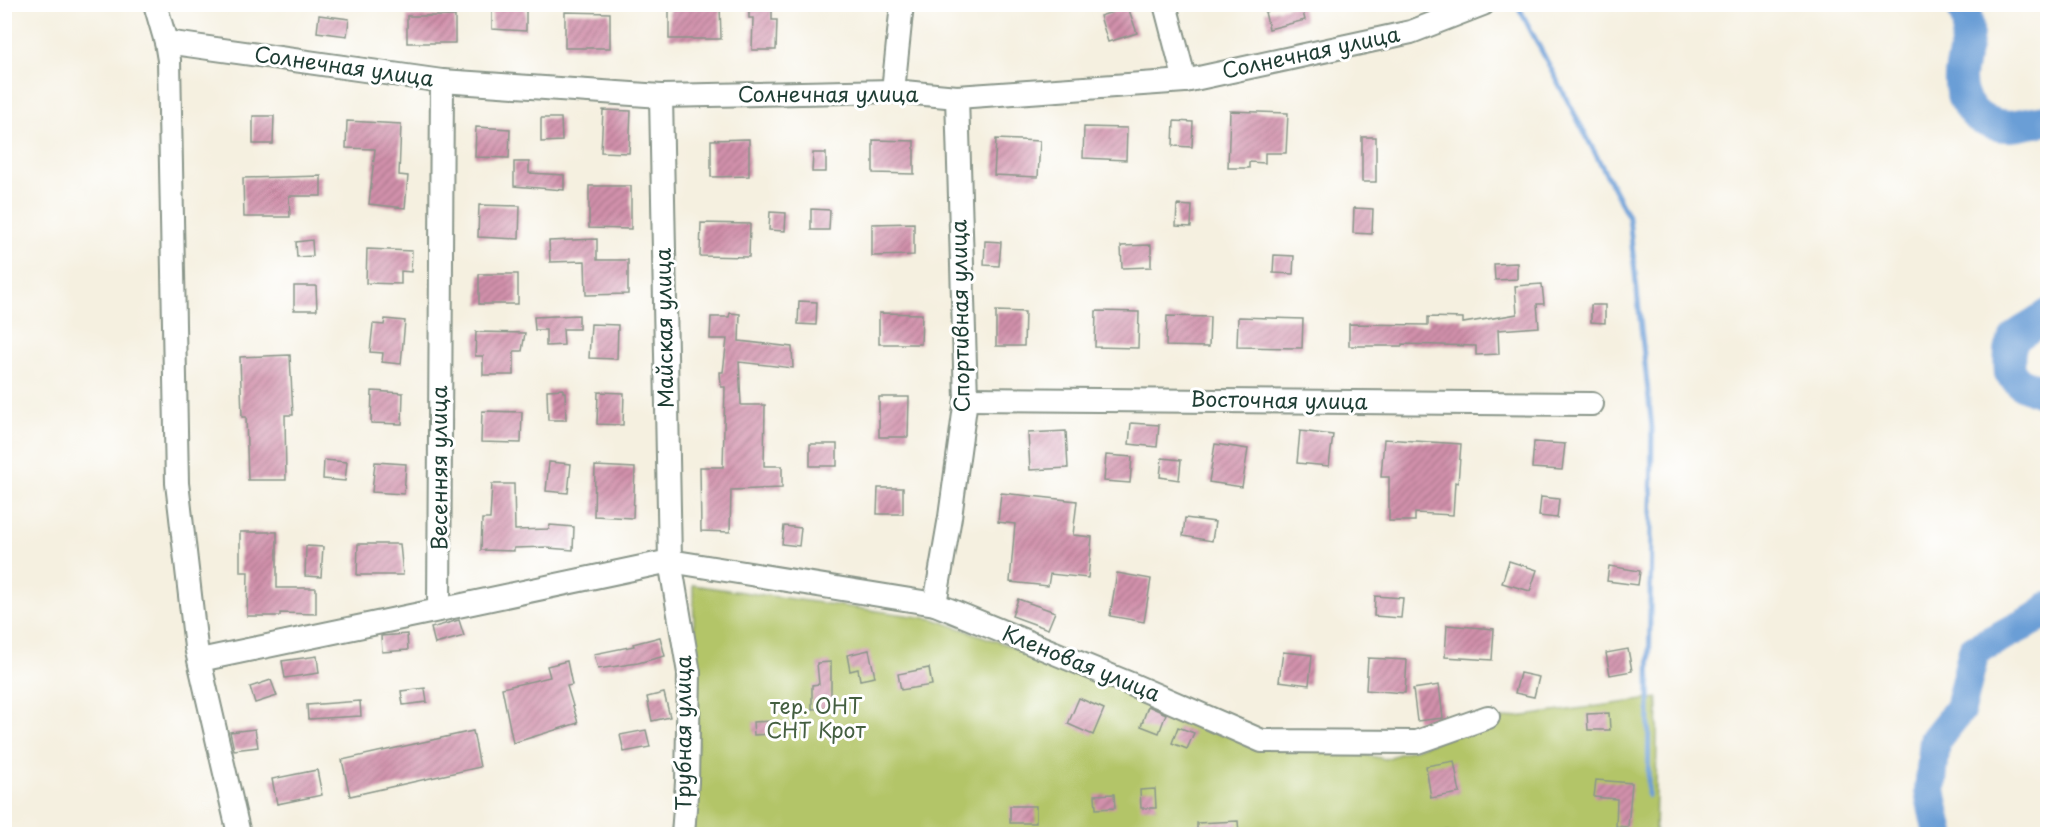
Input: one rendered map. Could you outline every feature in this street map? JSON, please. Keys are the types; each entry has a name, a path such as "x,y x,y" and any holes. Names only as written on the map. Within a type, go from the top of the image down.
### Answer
{"street":[{"path":"893,91 902,4"},
{"path":"1165,4 1185,81"},
{"name":"Солнечная улица","path":"166,42 442,81 661,96 893,91 957,97 1185,81 1411,32 1483,4"},
{"path":"155,5 169,60 177,483 196,646 239,834"},
{"name":"Весенняя улица","path":"439,610 442,81"},
{"name":"Майская улица","path":"661,96 670,561"},
{"name":"Спортивная улица","path":"935,604 950,518 966,399 957,97"},
{"name":"Восточная улица","path":"966,399 1592,404"},
{"path":"200,660 670,561"},
{"name":"Кленовая улица","path":"670,561 935,604 1133,685 1262,741 1417,742 1488,717"},
{"name":"Трубная улица","path":"670,561 689,673 687,782 683,834"}],"green space":[{"name":"тер. ОНТ СНТ Крот","path":"693,585 934,619 1216,723 1385,759 1501,719 1658,698 1655,834 684,834 697,746"}],"building":[{"path":"669,4 720,4 721,39 669,39"},
{"path":"749,4 772,4 772,20 777,20 776,50 752,50 753,18 749,18"},
{"path":"1301,4 1305,20 1269,29 1265,12"},
{"path":"492,6 526,8 526,31 492,29"},
{"path":"1128,7 1137,33 1108,42 1100,16"},
{"path":"565,12 610,13 610,48 565,48"},
{"path":"319,15 349,19 347,36 317,32"},
{"path":"407,16 455,16 455,43 407,43"},
{"path":"603,110 631,111 629,153 601,152"},
{"path":"1230,111 1288,113 1286,153 1265,153 1265,163 1249,162 1249,168 1228,168"},
{"path":"253,116 274,116 273,144 253,144"},
{"path":"541,118 561,118 562,141 541,142"},
{"path":"347,121 401,124 399,175 408,176 405,208 369,204 375,149 346,148"},
{"path":"1174,121 1193,122 1192,147 1173,146"},
{"path":"476,127 510,129 509,158 475,157"},
{"path":"1084,127 1127,128 1126,160 1083,158"},
{"path":"1362,137 1376,137 1376,182 1362,182"},
{"path":"749,139 749,176 711,177 711,140"},
{"path":"996,139 1040,141 1038,177 994,175"},
{"path":"873,140 914,141 914,174 873,173"},
{"path":"813,153 826,153 826,172 812,172"},
{"path":"514,162 529,162 529,173 564,175 564,190 514,186"},
{"path":"321,176 321,196 289,196 290,217 244,217 243,178"},
{"path":"589,186 631,186 631,229 589,228"},
{"path":"479,205 520,206 519,239 478,237"},
{"path":"1177,205 1192,206 1191,227 1176,226"},
{"path":"1354,208 1373,209 1372,234 1353,233"},
{"path":"811,209 830,210 829,230 811,230"},
{"path":"770,212 786,213 785,231 769,230"},
{"path":"701,223 750,224 749,257 700,256"},
{"path":"914,223 914,255 872,256 872,224"},
{"path":"597,239 597,260 628,260 628,294 586,295 585,261 550,262 549,241"},
{"path":"312,240 313,256 297,257 296,242"},
{"path":"985,241 1001,242 999,266 984,265"},
{"path":"1151,245 1151,267 1122,268 1121,246"},
{"path":"367,249 412,251 411,272 401,271 401,284 366,283"},
{"path":"1274,255 1294,256 1293,274 1273,273"},
{"path":"1517,263 1517,279 1495,280 1494,264"},
{"path":"479,274 518,274 518,304 479,304"},
{"path":"1542,284 1544,304 1537,304 1539,327 1498,330 1499,354 1476,355 1476,346 1402,344 1402,346 1349,346 1349,324 1428,325 1428,317 1463,318 1463,323 1517,314 1515,286"},
{"path":"294,286 316,286 317,310 294,310"},
{"path":"799,301 817,302 816,325 798,324"},
{"path":"1591,305 1605,305 1605,323 1591,322"},
{"path":"996,311 1025,312 1024,346 996,346"},
{"path":"1096,311 1139,312 1138,348 1095,347"},
{"path":"730,313 740,314 739,341 792,347 793,368 739,362 741,405 765,405 764,466 782,466 782,488 731,490 730,532 701,531 700,467 723,467 725,387 721,387 720,372 723,372 727,339 710,339 711,317 729,317"},
{"path":"879,313 922,314 921,344 879,344"},
{"path":"579,315 579,329 563,329 564,345 546,346 546,330 535,330 534,317"},
{"path":"1167,316 1210,317 1209,347 1166,346"},
{"path":"1238,317 1303,319 1302,348 1237,347"},
{"path":"385,319 405,321 401,364 382,362 383,353 370,352 373,324 384,325"},
{"path":"591,324 618,325 617,359 589,358"},
{"path":"476,332 525,333 522,351 514,351 514,375 483,375 483,356 475,356"},
{"path":"290,355 293,415 285,415 286,480 248,480 246,417 242,417 240,357"},
{"path":"563,389 566,420 548,420 547,390"},
{"path":"372,391 403,393 402,424 371,423"},
{"path":"598,392 624,393 623,425 597,424"},
{"path":"879,397 909,397 908,437 879,437"},
{"path":"482,411 522,412 521,443 481,442"},
{"path":"1131,423 1159,425 1157,447 1129,444"},
{"path":"1066,431 1068,468 1030,470 1028,433"},
{"path":"1300,431 1333,435 1329,466 1297,463"},
{"path":"1384,439 1461,444 1453,515 1415,513 1415,521 1389,521 1389,477 1381,477"},
{"path":"1534,442 1565,444 1562,470 1532,468"},
{"path":"810,444 837,444 837,466 810,466"},
{"path":"1215,444 1248,449 1242,487 1209,482"},
{"path":"1106,455 1132,457 1130,483 1104,481"},
{"path":"1162,458 1181,460 1179,480 1160,477"},
{"path":"324,460 347,462 345,481 323,479"},
{"path":"375,462 406,464 404,494 372,492"},
{"path":"549,462 571,464 568,493 546,491"},
{"path":"595,466 635,468 633,518 594,516"},
{"path":"492,484 514,484 515,530 549,529 550,525 574,527 573,550 548,547 514,548 514,551 481,550 482,519 490,519"},
{"path":"878,488 903,488 903,514 877,514"},
{"path":"1001,493 1077,501 1073,535 1092,537 1088,578 1050,574 1048,586 1010,582 1015,524 998,522"},
{"path":"1541,497 1559,499 1557,518 1539,516"},
{"path":"1185,518 1215,522 1212,541 1183,536"},
{"path":"784,526 801,528 799,546 782,544"},
{"path":"240,532 277,532 277,588 316,588 316,614 280,613 280,616 247,616 248,572 240,572"},
{"path":"358,544 400,544 403,575 357,575"},
{"path":"306,546 323,547 321,577 305,576"},
{"path":"1509,561 1537,570 1530,591 1502,583"},
{"path":"1609,566 1640,571 1638,585 1607,581"},
{"path":"1117,573 1151,579 1144,622 1110,616"},
{"path":"1375,596 1403,598 1401,618 1374,616"},
{"path":"1018,599 1055,612 1048,629 1012,616"},
{"path":"459,620 464,636 435,644 431,628"},
{"path":"1447,625 1494,629 1492,660 1445,657"},
{"path":"407,634 408,650 382,652 381,636"},
{"path":"660,637 665,656 598,669 594,654 634,646 633,644"},
{"path":"1628,649 1632,671 1610,675 1606,653"},
{"path":"869,650 875,677 860,680 858,669 850,671 847,655"},
{"path":"1283,652 1312,655 1309,685 1279,681"},
{"path":"317,656 319,673 285,678 282,661"},
{"path":"1368,658 1407,660 1405,693 1366,690"},
{"path":"567,661 572,685 567,686 578,723 513,743 502,688 550,677 547,666"},
{"path":"831,662 831,708 812,709 812,685 819,684 817,663"},
{"path":"929,668 932,685 901,690 898,674"},
{"path":"1520,673 1539,677 1534,697 1515,693"},
{"path":"271,680 277,696 255,703 250,687"},
{"path":"1439,685 1443,718 1417,721 1413,689"},
{"path":"425,688 427,702 403,705 401,691"},
{"path":"664,693 670,717 652,721 647,697"},
{"path":"1079,698 1104,709 1093,735 1068,724"},
{"path":"360,701 361,716 308,719 307,705"},
{"path":"1148,706 1166,714 1159,733 1141,726"},
{"path":"1609,713 1610,730 1588,730 1587,714"},
{"path":"772,721 772,734 754,735 753,722"},
{"path":"1178,727 1194,733 1187,749 1172,743"},
{"path":"255,729 258,747 234,750 230,732"},
{"path":"646,730 650,747 624,752 620,735"},
{"path":"473,731 480,767 350,796 342,760"},
{"path":"1454,761 1460,793 1431,798 1426,766"},
{"path":"317,770 322,795 277,804 272,779"},
{"path":"1596,780 1632,783 1628,827 1616,826 1617,799 1594,797"},
{"path":"1155,789 1156,808 1141,808 1140,790"},
{"path":"1114,794 1115,808 1096,809 1095,795"},
{"path":"1010,806 1036,806 1036,823 1010,823"},
{"path":"1238,821 1239,834 1197,834 1197,823"}],"waterway":[{"path":"1517,4 1629,218 1652,428 1648,796"},
{"path":"1961,4 1968,29 1960,80 1961,91 1970,109 1987,122 1998,125 2010,126 2048,120"},
{"path":"2048,315 2017,336 2010,348 2009,359 2010,373 2020,383 2048,395"},
{"path":"1939,834 1930,791 1935,740 1960,709 1974,650 2041,616 2048,608"}]}
